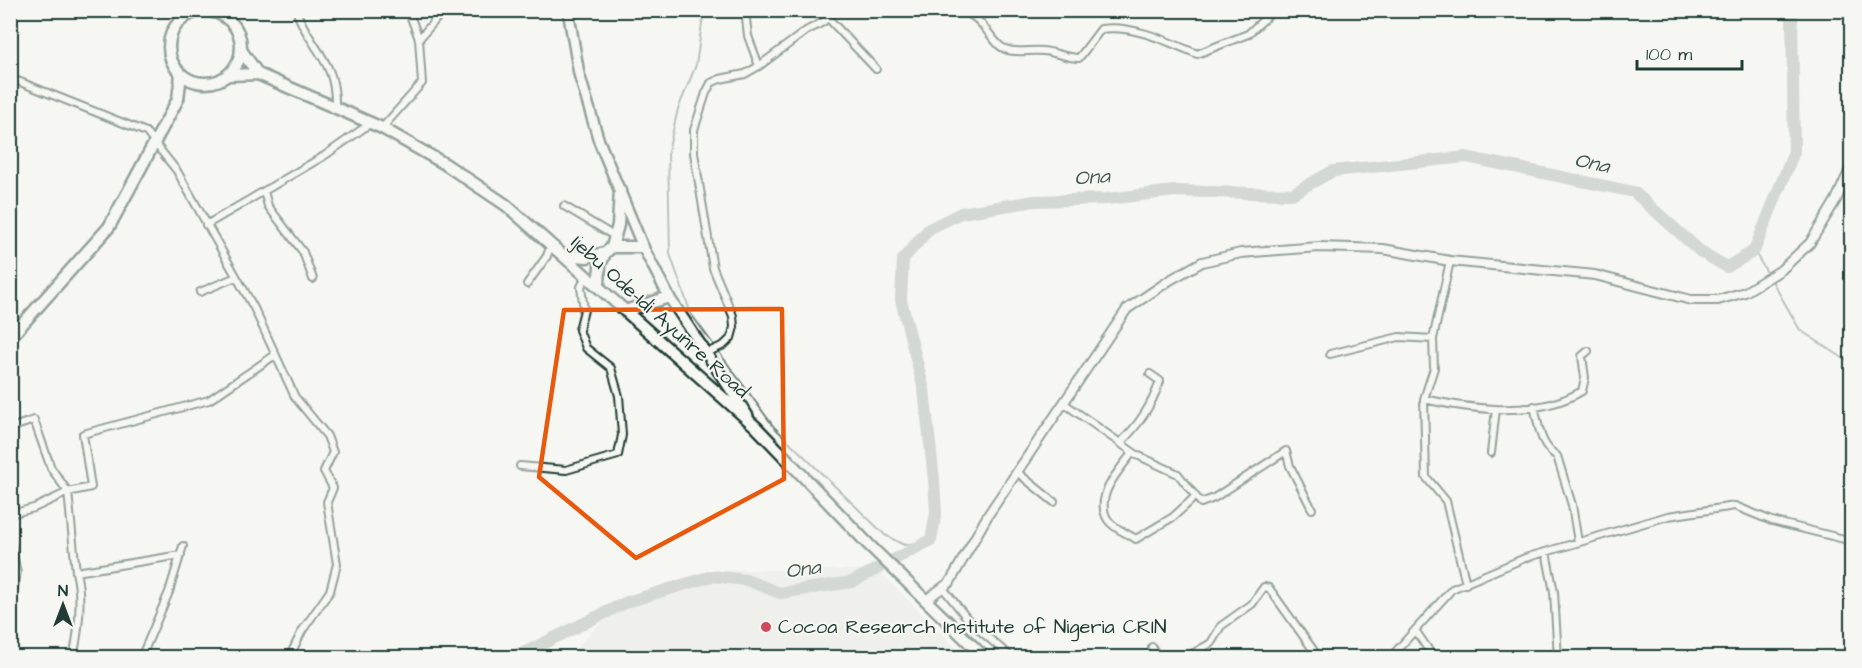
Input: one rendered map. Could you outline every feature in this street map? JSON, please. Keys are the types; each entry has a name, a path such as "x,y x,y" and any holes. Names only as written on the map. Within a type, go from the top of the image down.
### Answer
{"main road":[{"path":"567,10 579,74 599,141 643,247 669,297 709,352 755,426"},
{"path":"229,75 237,63 241,50 234,26 217,12 193,12 176,26 170,38 171,57 181,74 198,82 212,82 229,75 258,74"},
{"path":"241,50 258,74"},
{"path":"178,99 181,74"},
{"name":"Ijebu Ode-Idi Ayunre Road","path":"258,74 382,128 445,164 506,205 552,243 755,426 869,545 985,657"},
{"path":"10,338 109,227 178,99 198,82"},
{"path":"598,286 600,265 611,245 620,210 620,190"},
{"path":"565,255 587,257 611,245 643,247"},
{"path":"625,311 669,297"}],"street":[{"path":"296,10 336,85 335,108"},
{"path":"382,128 422,83 419,39 408,10"},
{"path":"419,39 444,10"},
{"path":"745,10 748,36 759,66"},
{"path":"709,352 723,345 734,333 733,316 713,268 694,153 694,130 711,83 745,75 828,18 836,10"},
{"path":"952,10 960,11 982,22 999,45 1025,53 1042,51 1066,58 1079,58 1101,28 1112,27 1164,41 1197,54 1248,34 1274,10"},
{"path":"828,18 876,69"},
{"path":"10,78 146,132 155,141 177,171 254,308 295,397 327,436 333,452 324,471 333,489 327,502 337,564 330,591 302,631 289,657"},
{"path":"206,225 324,156 371,123"},
{"path":"926,600 950,582 988,515 1127,309 1202,262 1241,253 1319,247 1383,249 1450,261 1595,275 1691,300 1718,300 1754,287 1781,270 1810,243 1836,200 1851,165"},
{"path":"264,190 268,206 303,252 313,279"},
{"path":"564,206 611,245"},
{"path":"527,284 547,256 552,243"},
{"path":"1450,261 1433,339 1434,368 1424,399 1426,477 1446,501 1466,584"},
{"path":"520,466 566,470 618,455 622,435 619,396 611,368 586,348 579,330 584,310 581,287 586,275"},
{"path":"200,292 236,277"},
{"path":"1330,354 1399,337 1433,339"},
{"path":"1424,399 1462,407 1496,409 1566,401 1582,391 1585,378 1582,356 1588,351"},
{"path":"10,514 34,508 68,492 91,487 83,434 209,400 275,355"},
{"path":"1119,443 1146,413 1156,392 1160,381 1150,374"},
{"path":"1065,404 1133,452 1178,474 1201,503 1214,498 1286,451 1290,466 1312,509"},
{"path":"1534,406 1542,441 1547,450 1557,456 1572,505 1578,542"},
{"path":"1491,453 1491,437 1496,409"},
{"path":"10,428 34,420 51,468 68,492 78,582 79,630 73,657"},
{"path":"1133,452 1107,490 1104,502 1107,519 1114,526 1136,539 1173,517 1195,496"},
{"path":"1018,473 1053,502"},
{"path":"1390,657 1452,589 1546,552 1668,516 1735,506 1772,521 1851,541"},
{"path":"10,539 17,573 10,608"},
{"path":"141,657 169,592 183,546"},
{"path":"1546,552 1554,592 1558,657"},
{"path":"76,572 181,555"},
{"path":"1185,657 1211,643 1221,626 1252,604 1264,587 1269,588 1319,657"},
{"path":"944,588 970,622 1012,657"},
{"path":"1414,630 1434,657"},
{"path":"1152,647 1158,657"}],"highlighted area":[{"path":"782,309 784,479 636,558 539,477 564,310"}],"shaded area":[{"name":"Cocoa Research Institute of Nigeria CRIN","path":"729,570 878,570 965,657 567,657 627,597"}],"waterway":[{"path":"704,10 696,65 678,109 668,152 670,254 691,314 774,427 885,535 904,545 931,540"},
{"name":"Ona","path":"504,658 528,651 627,602 712,576 746,580 780,593 852,582 931,540 936,513 934,480 924,390 901,300 903,259 929,229 961,213 1035,201 1107,199 1174,191 1292,194 1333,171 1466,157 1634,192 1701,252 1727,267 1754,251 1794,152 1792,10"},
{"path":"1754,251 1768,274"},
{"path":"1771,279 1800,330 1852,364"}],"place":[{"name":"Cocoa Research Institute of Nigeria CRIN","path":"766,627"}]}
